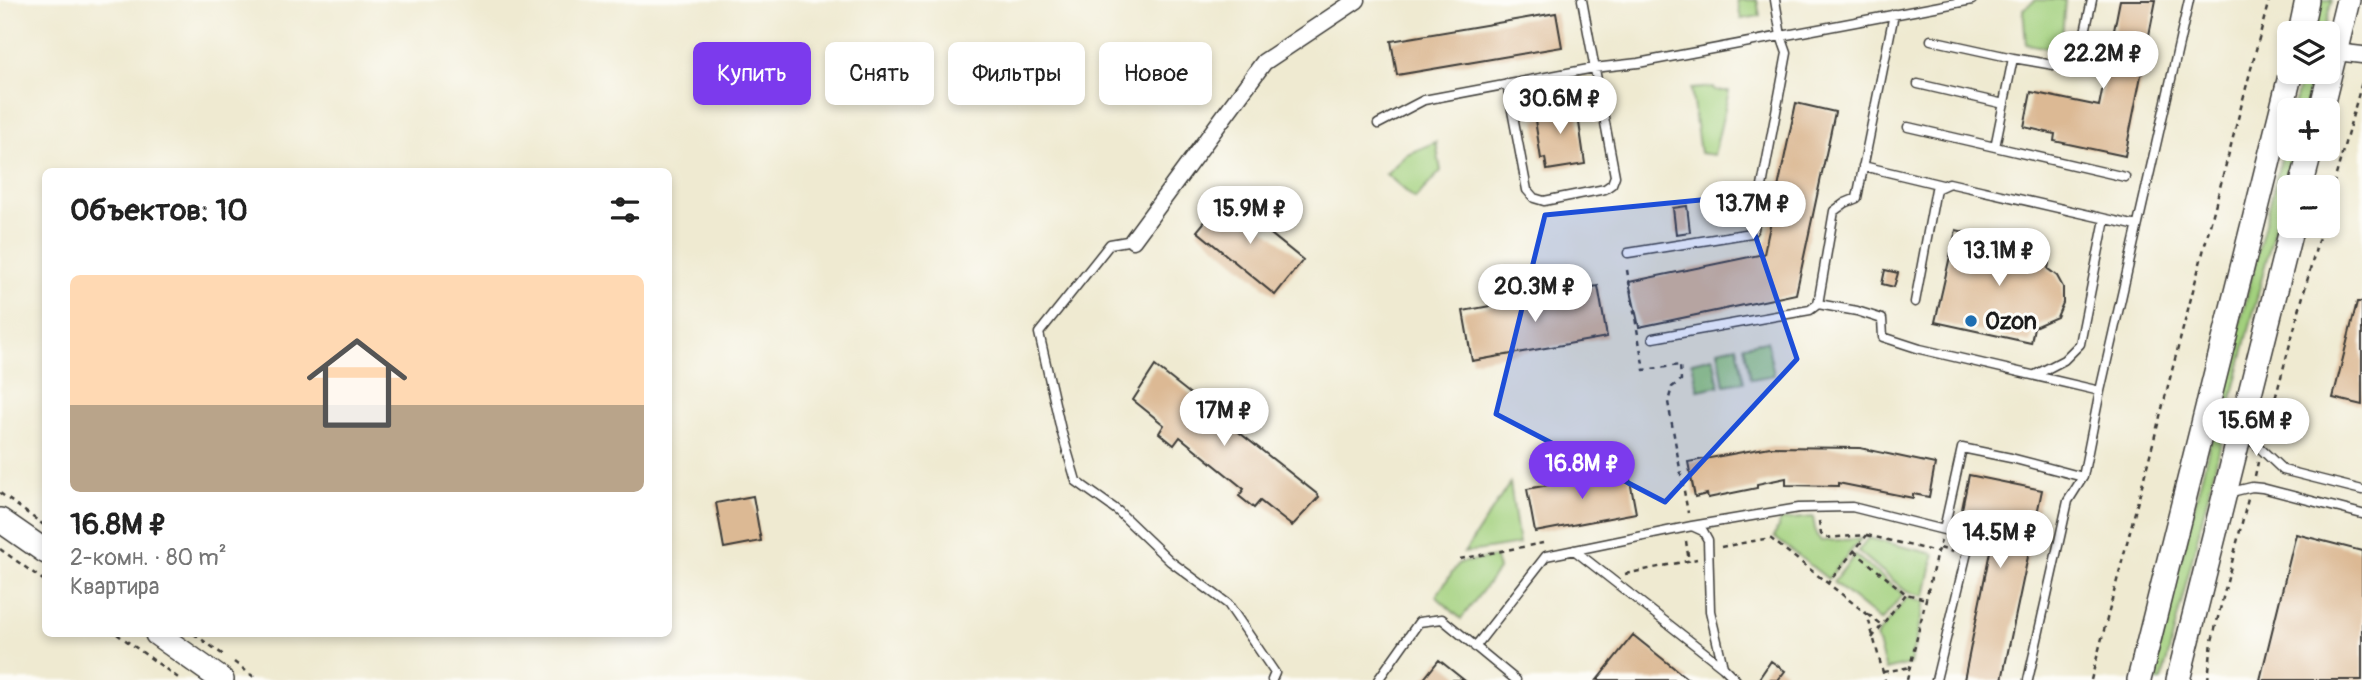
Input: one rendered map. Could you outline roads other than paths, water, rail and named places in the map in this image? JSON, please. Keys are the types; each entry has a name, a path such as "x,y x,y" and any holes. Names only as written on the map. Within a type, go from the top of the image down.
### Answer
{"main road":[{"path":"2303,21 2307,0"},
{"path":"2340,35 2348,0"},
{"path":"2139,680 2288,84"},
{"path":"2178,680 2289,238"},
{"path":"0,520 42,549"},
{"path":"161,637 222,680"}],"street":[{"path":"1133,240 1264,62 1357,0"},
{"path":"2340,52 2362,55"}],"lane":[{"path":"1507,84 1527,190 1534,198 1545,201 1605,189 1612,184 1615,176 1582,0"},
{"path":"1628,253 1751,233 1754,229 1787,53 1775,0"},
{"path":"1378,124 1424,100 1972,0"},
{"path":"1931,40 2077,69 2092,0"},
{"path":"2028,680 2068,500 2083,477 2189,0"},
{"path":"1653,338 1810,310 1818,304 1834,211 1857,198 1894,14"},
{"path":"1995,147 2013,58"},
{"path":"1918,84 2004,104"},
{"path":"1908,128 2125,177"},
{"path":"1863,166 1942,185"},
{"path":"1915,302 1936,189 1942,185 1949,183 2137,226"},
{"path":"2037,374 2064,360 2080,344 2105,219"},
{"path":"1133,240 1110,244 1039,333 1061,430 1076,481 1118,510 1170,561 1228,604 1275,673 1272,680"},
{"path":"1818,304 1882,319 1883,337 1920,349 2037,374 2100,391"},
{"path":"2240,429 2283,470 2362,490"},
{"path":"1944,529 1962,448 2083,477"},
{"path":"2224,493 2252,487 2262,488 2362,514"},
{"path":"1475,646 1546,556 1799,508 1852,507 1960,534 1969,544 1936,680"},
{"path":"1688,527 1703,531 1708,540 1710,611 1723,667"},
{"path":"1574,550 1736,680"},
{"path":"1378,680 1419,622 1442,619 1516,680"}],"place":[{"name":"Ozon","path":"1971,321"}]}
